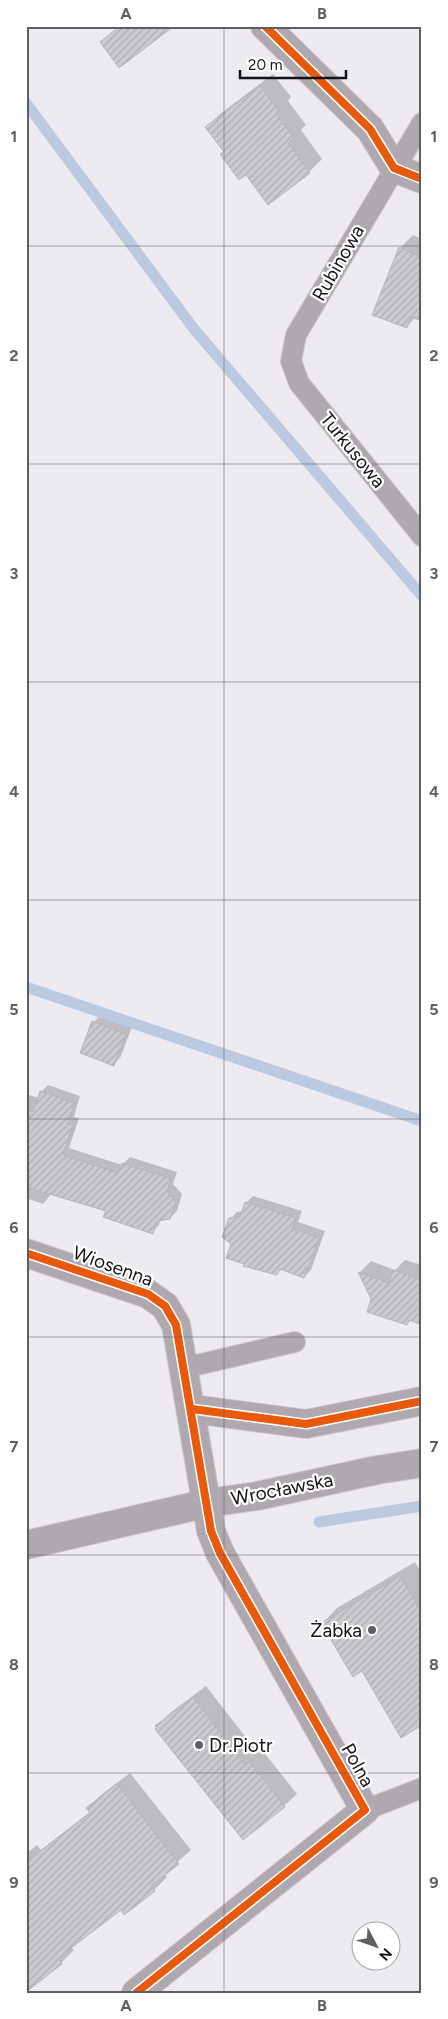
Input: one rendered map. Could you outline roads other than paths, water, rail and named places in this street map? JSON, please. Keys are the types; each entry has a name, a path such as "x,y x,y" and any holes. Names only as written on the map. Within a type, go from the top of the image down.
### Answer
{"street":[{"path":"264,26 370,129 394,168 422,179"},
{"name":"Wiosenna","path":"26,1253 148,1294 165,1306 176,1325 208,1503"},
{"path":"192,1408 306,1424 422,1401"},
{"name":"Wrocławska","path":"26,1545 208,1503 257,1496 377,1470 422,1463"},
{"name":"Polna","path":"136,1993 365,1810 220,1553 211,1530 208,1503"}],"lane":[{"name":"Rubinowa","path":"291,361 296,335 422,123"},
{"name":"Turkusowa","path":"291,361 299,383 422,536"},
{"path":"184,1368 295,1342"},
{"path":"365,1810 422,1788"}],"waterway":[{"path":"26,103 194,329 422,596"},
{"path":"26,987 422,1121"},
{"path":"319,1522 422,1506"}],"place":[{"name":"Żabka","path":"372,1630"},
{"name":"Dr.Piotr","path":"199,1745"}]}
